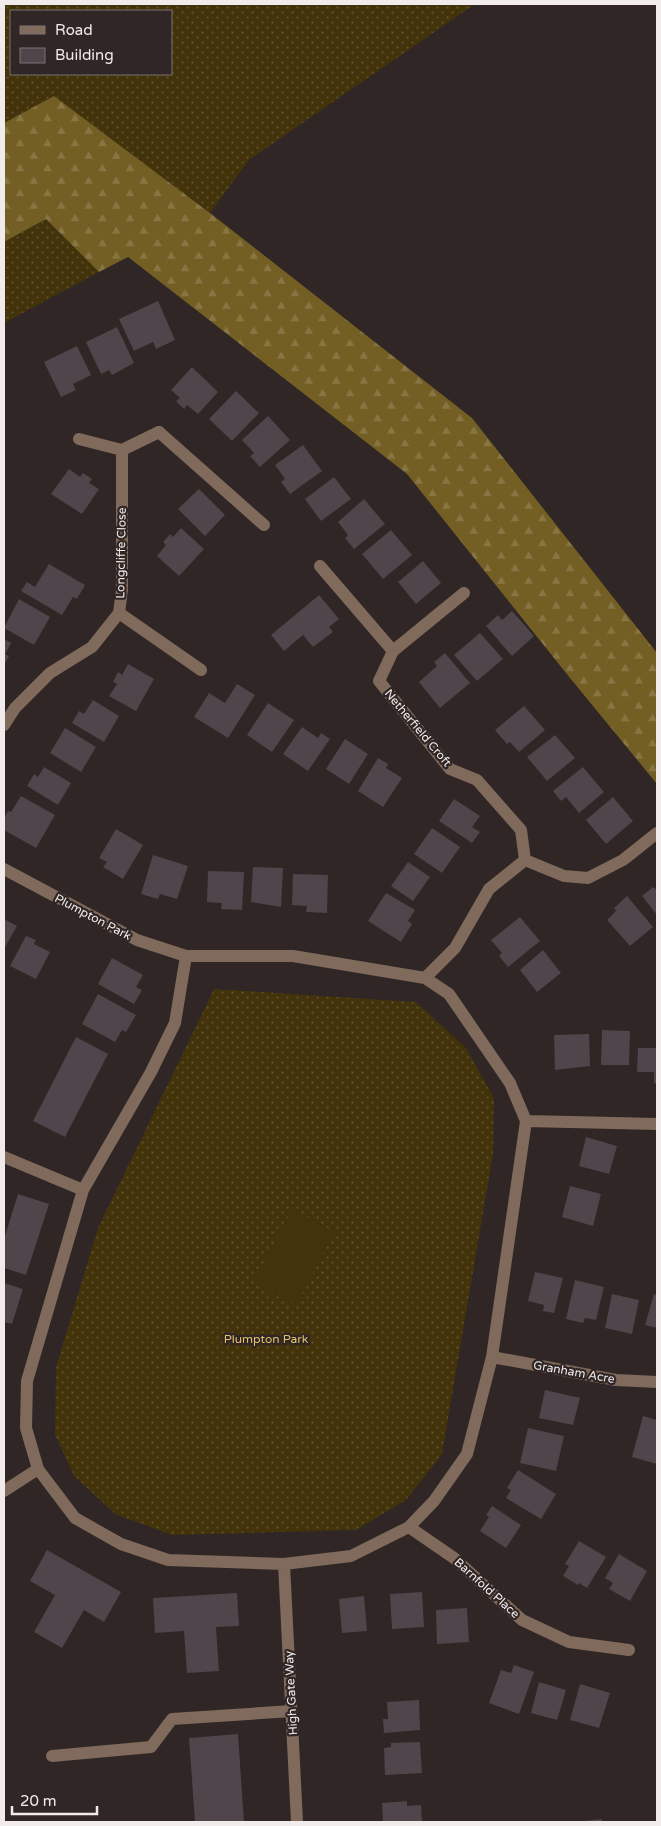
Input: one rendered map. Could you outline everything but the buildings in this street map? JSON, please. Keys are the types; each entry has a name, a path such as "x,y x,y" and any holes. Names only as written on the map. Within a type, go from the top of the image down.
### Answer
{"street":[{"path":"79,439 122,450 160,432 264,526"},
{"name":"Longcliffe Close","path":"4,725 15,708 50,673 92,646 119,613 122,590 122,450"},
{"path":"320,566 393,651 464,593"},
{"path":"119,613 200,670"},
{"name":"Netherfield Croft","path":"393,651 380,681 450,769 478,780 521,830 525,860"},
{"path":"425,978 455,948 489,889 525,860 564,876 588,878 623,860 657,833"},
{"name":"Plumpton Park","path":"4,869 137,940 186,956 293,956 425,978 449,994 479,1036 510,1083 526,1121"},
{"path":"186,956 175,1023 151,1072 83,1190 27,1381 26,1428 38,1469 75,1518 121,1544 168,1560 284,1564 351,1556 409,1526 434,1502 467,1454 492,1357 526,1121 657,1124"},
{"path":"4,1157 83,1190"},
{"name":"Granham Acre","path":"492,1357 616,1380 657,1382"},
{"path":"4,1491 38,1469"},
{"name":"Barnfold Place","path":"409,1526 454,1558 522,1620 569,1642 629,1650"},
{"name":"High Gate Way","path":"284,1564 297,1822"},
{"path":"52,1756 151,1747 172,1719 292,1711"}],"green space":[{"path":"4,4 475,4 249,160 210,213 54,96 4,123"},
{"path":"54,96 210,213 472,418 657,653 657,784 407,474 128,257 99,272 46,219 4,242 4,123"},
{"path":"46,219 99,272 4,323 4,242"},
{"name":"Plumpton Park","path":"214,989 416,1002 466,1048 494,1098 493,1154 442,1454 406,1500 356,1530 172,1535 115,1514 74,1476 55,1435 56,1367 98,1228"},
{"path":"292,1209 334,1232 296,1305 253,1283"}]}
